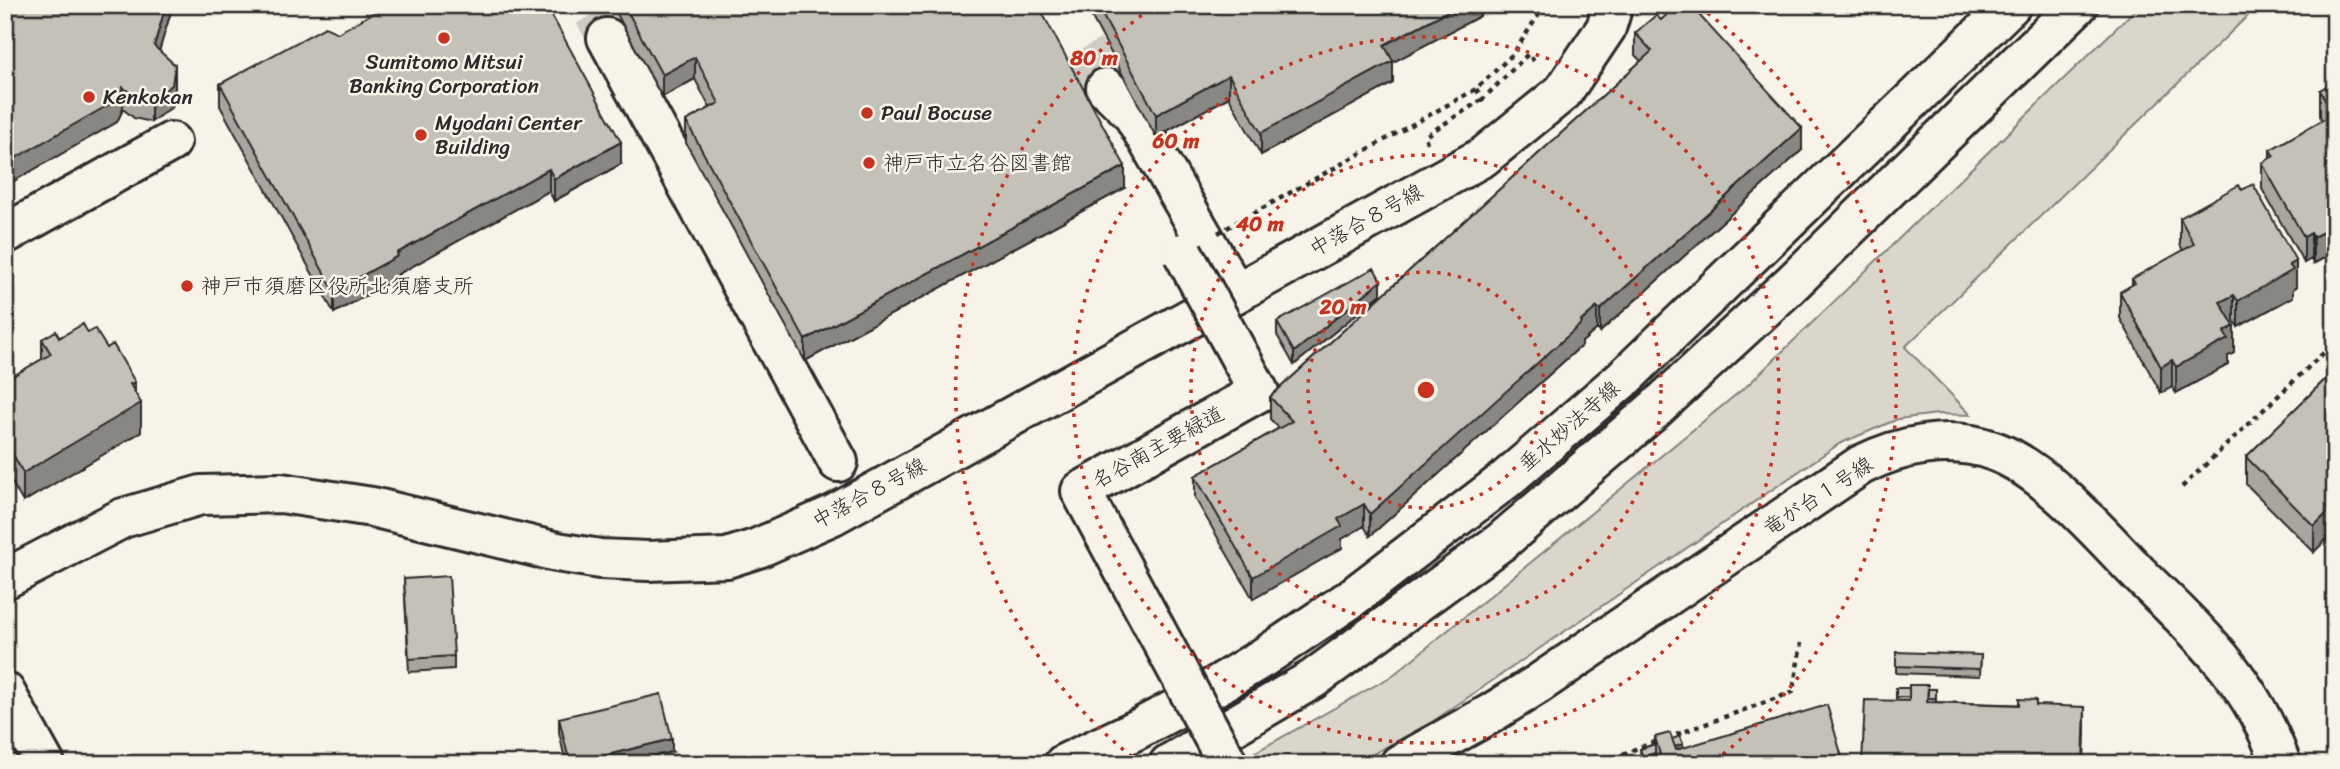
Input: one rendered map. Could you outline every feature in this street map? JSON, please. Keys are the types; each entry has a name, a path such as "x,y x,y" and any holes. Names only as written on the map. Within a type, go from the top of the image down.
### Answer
{"street":[{"name":"中落合８号線","path":"5,579 123,517 201,495 239,492 281,493 372,507 557,552 600,559 648,561 727,558 758,548 833,515 1483,157 1563,92 1606,28 1613,5"},
{"name":"垂水妙法寺線","path":"1064,764 1196,698 1264,657 1349,600 1504,481 1626,376 2011,5"},
{"name":"垂水妙法寺線","path":"1169,764 1313,679 1502,541 1653,411 1780,294 2078,5"},
{"path":"607,38 838,462"},
{"path":"1107,89 1132,113 1236,292"},
{"path":"5,234 171,142"},
{"name":"名谷南主要緑道","path":"1183,253 1259,392 1080,491 1228,764"},
{"name":"竜が台１号線","path":"1399,764 1528,690 1861,465 1884,453 1915,445 1938,443 1972,445 1996,451 2040,476 2228,667 2249,698 2281,764"},
{"path":"5,692 45,764"}],"path":[{"path":"1183,253 1476,89 1513,54 1545,5"},
{"path":"1428,146 1425,136 1483,99 1528,54 1535,62"},
{"path":"1476,89 1483,99"},
{"path":"2182,487 2335,342"},
{"path":"1605,764 1627,752 1793,692 1801,643"}],"shaded area":[{"path":"2140,5 2259,5 1905,347 1971,415 1937,414 1898,419 1839,444 1432,722 1355,764 1234,764 1392,676 1749,384"}],"building":[{"name":"Kenkokan","path":"5,5 166,5 154,46 175,65 172,85 151,100 134,96 123,87 117,100 5,164"},
{"name":"Myodani Center Building","path":"387,5 546,5 621,142 554,179 549,169 334,291 220,84 325,27 338,33"},
{"path":"624,5 1038,5 1125,166 805,340 686,121 719,103 695,57 662,75"},
{"path":"1097,5 1459,5 1384,45 1393,61 1261,133 1229,75 1156,115"},
{"path":"1677,5 1690,5 1802,128 1600,310 1597,307 1581,321 1582,323 1370,514 1364,504 1338,519 1342,526 1253,577 1195,476 1292,421 1270,397 1652,51 1635,33 1656,15 1661,20"},
{"path":"2335,81 2335,226 2313,237 2311,233 2304,237 2262,163 2274,156 2270,150 2333,114 2320,90"},
{"path":"2253,184 2296,261 2289,265 2293,270 2238,301 2234,295 2220,302 2234,326 2224,332 2228,339 2176,367 2172,360 2161,367 2120,292 2135,283 2132,279 2194,244 2180,218 2239,185 2242,190"},
{"path":"1374,268 1381,281 1294,352 1277,322"},
{"path":"5,322 13,331 5,335"},
{"path":"83,324 88,333 95,329 107,348 113,344 135,382 130,384 141,403 23,473 10,449 5,448 5,363 13,376 51,354 42,339 56,331 59,338"},
{"path":"2335,370 2335,505 2314,526 2246,457"},
{"path":"449,576 454,656 409,659 404,579"},
{"path":"1896,652 1981,655 1980,669 1896,666"},
{"path":"1909,685 1928,685 1927,702 2019,705 2019,699 2036,700 2036,705 2085,707 2083,764 1862,764 1865,700 1909,701"},
{"path":"1896,688 1909,688 1909,697 1896,697"},
{"path":"1928,689 1936,689 1936,698 1928,698"},
{"path":"661,694 672,739 570,764 559,718"},
{"path":"1827,705 1844,764 1629,764 1660,754 1655,737 1670,733 1676,750"},
{"path":"1680,736 1683,744 1675,747 1672,739"},
{"path":"1655,744 1655,753 1643,757 1640,749"}],"tunnel":[{"path":"593,14 607,38"},
{"path":"1084,48 1106,88"}],"place":[{"name":"Sumitomo Mitsui Banking Corporation","path":"444,38"},
{"name":"Kenkokan","path":"89,97"},
{"name":"Paul Bocuse","path":"867,113"},
{"name":"Myodani Center Building","path":"421,135"},
{"name":"神戸市立名谷図書館","path":"869,163"},
{"name":"神戸市須磨区役所北須磨支所","path":"187,286"}]}
